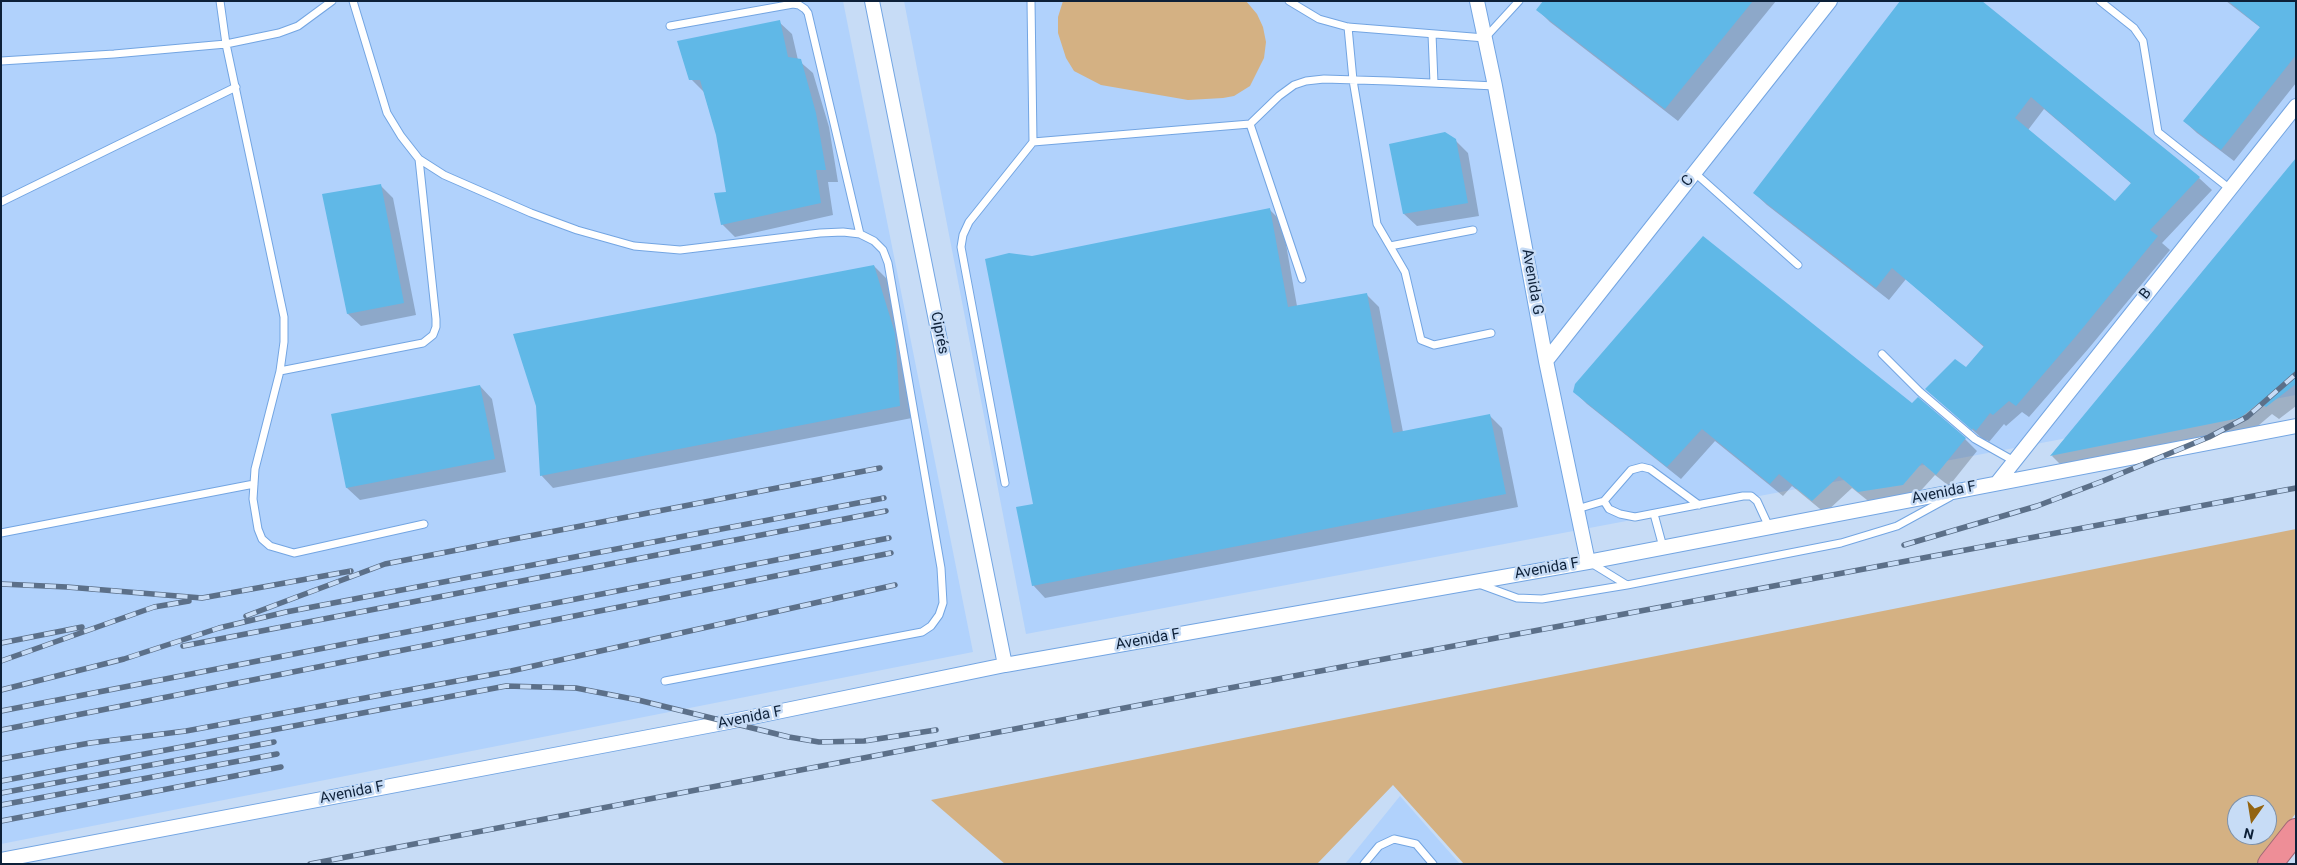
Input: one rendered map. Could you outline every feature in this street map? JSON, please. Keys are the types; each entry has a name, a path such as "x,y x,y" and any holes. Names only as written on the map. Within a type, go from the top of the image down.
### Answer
{"highway":[{"path":"2270,864 2296,831"}],"street":[{"name":"Ciprés","path":"872,1 1005,665"},
{"name":"Avenida G","path":"1478,1 1496,86 1546,361 1588,562"},
{"name":"C","path":"1546,361 1830,1"},
{"name":"B","path":"1997,483 2296,106"},
{"name":"Avenida F","path":"1,860 728,722 1005,665 1588,562 2296,426"}],"lane":[{"path":"220,1 226,44 284,316 284,342 280,371 263,432 254,484 255,516 258,530 262,539 270,546 281,551 294,553 315,550 424,524"},
{"path":"1,61 114,54 226,44 280,34 298,26 332,1"},
{"path":"353,1 387,113 401,136 419,159 444,175 531,213 577,230 634,246 680,250 820,233 843,232 860,234 874,241 884,250 888,263 941,568 943,603 939,615 931,626 922,632 665,681"},
{"path":"1005,483 961,248 963,235 969,222 1033,142 1031,1"},
{"path":"1289,1 1320,19 1348,27 1485,38 1519,1"},
{"path":"2100,1 2134,28 2143,41 2158,132 2230,189"},
{"path":"670,26 793,4 799,4 805,9 808,13 860,234"},
{"path":"1348,27 1353,80 1377,224 1402,264 1421,340 1434,345 1491,332"},
{"path":"1432,34 1434,83"},
{"path":"1033,142 1250,124 1294,84 1324,79 1496,86"},
{"path":"1,202 236,88"},
{"path":"1250,124 1302,279"},
{"path":"280,371 422,343 432,335 436,327 436,319 419,159"},
{"path":"1695,173 1798,265"},
{"path":"1390,246 1472,230"},
{"path":"1882,354 1920,392 1975,439 2014,462"},
{"path":"1577,509 1604,501 1632,470 1642,467 1650,469 1700,505"},
{"path":"1,533 254,484"},
{"path":"1474,582 1517,598 1542,599 1841,544 1897,526 1963,489"},
{"path":"1604,501 1610,509 1620,514 1635,517 1751,496 1757,501 1769,526"},
{"path":"1654,514 1663,547"},
{"path":"1588,562 1627,584"},
{"path":"1364,864 1379,846 1394,839 1416,844 1433,864"}],"shaded area":[{"path":"1,1 843,1 973,652 1,844"},
{"path":"904,1 2296,1 2296,395 1026,634"},
{"path":"1063,1 1246,1 1257,14 1263,27 1266,42 1264,58 1250,86 1234,96 1223,98 1188,100 1101,85 1074,71 1066,58 1058,33 1058,17"},
{"path":"2296,529 2296,813 2277,838 2277,795 2227,795 2227,845 2272,845 2258,864 1464,864 1393,785 1317,864 1005,864 931,800"},
{"path":"1400,796 1460,864 1345,864"}],"building":[{"path":"1543,1 1753,1 1665,109 1536,10"},
{"path":"1900,1 1982,1 2200,177 2150,230 2158,236 2016,406 2009,401 1993,415 1990,413 1976,431 1973,428 1972,430 1925,389 1955,359 1966,367 1984,346 1892,268 1876,288 1753,193","holes":["2031,97 2131,183 2115,201 2015,118"]},
{"path":"2228,1 2296,1 2296,55 2221,150 2183,121 2260,27"},
{"path":"780,20 788,57 801,59 816,113 826,170 816,170 821,203 721,225 714,193 726,192 716,135 700,80 689,80 677,41"},
{"path":"1445,132 1456,139 1468,203 1403,214 1389,144"},
{"path":"2296,158 2296,384 2266,407 2259,403 2240,418 2050,456"},
{"path":"381,184 404,303 347,314 322,194"},
{"path":"1270,208 1288,307 1367,293 1393,433 1490,414 1506,494 1032,586 1016,507 1033,504 985,259 1009,253 1032,256"},
{"path":"1703,236 1912,403 1918,397 1966,438 1936,475 1922,463 1903,485 1858,492 1839,476 1812,501 1779,474 1770,484 1702,429 1667,467 1573,392 1575,384"},
{"path":"874,265 895,333 900,406 540,476 536,406 513,334"},
{"path":"480,385 495,459 346,488 331,414"}],"railway":[{"path":"1904,545 2037,506 2209,437 2247,417 2296,374"},
{"path":"246,616 385,564 880,468"},
{"path":"310,864 1187,696 2296,488"},
{"path":"1,690 124,659 219,628 286,612 884,498"},
{"path":"183,646 886,511"},
{"path":"1,711 889,538"},
{"path":"1,730 891,553"},
{"path":"1,584 67,587 202,598 351,571"},
{"path":"1,759 90,743 186,731 511,671 895,585"},
{"path":"1,661 154,607 189,601"},
{"path":"1,643 82,627"},
{"path":"1,781 506,686 576,688 638,700 789,737 819,742 864,741 936,730"},
{"path":"1,793 274,742"},
{"path":"1,805 277,754"},
{"path":"1,821 281,767"}]}
